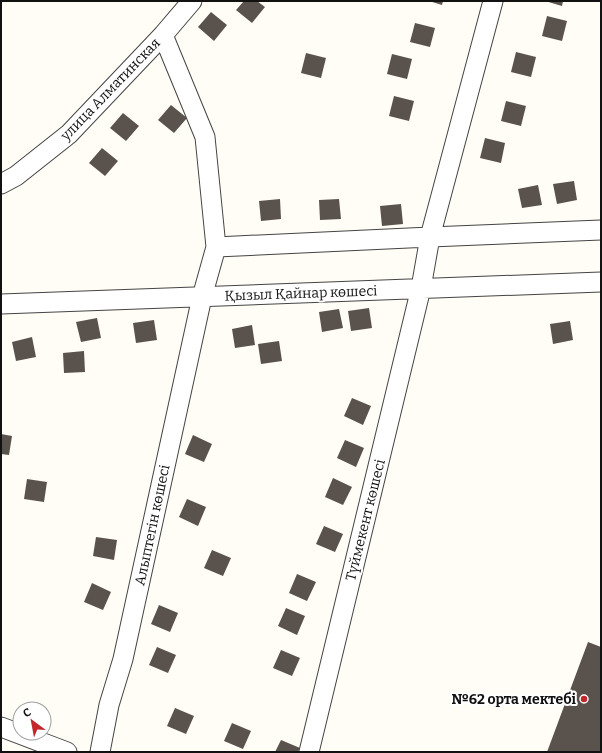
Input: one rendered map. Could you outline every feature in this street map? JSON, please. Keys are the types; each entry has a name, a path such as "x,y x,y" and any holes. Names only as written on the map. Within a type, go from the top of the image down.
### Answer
{"street":[{"name":"улица Алматинская","path":"1,184 16,176 69,134 192,1"},
{"name":"Түймекент көшесі","path":"309,752 422,288 430,237 494,1"},
{"path":"162,35 204,137 216,247 601,230"},
{"name":"Алыптегін көшесі","path":"100,752 109,705 123,659 202,297 216,247"},
{"name":"Қызыл Қайнар көшесі","path":"1,304 601,282"},
{"path":"1,727 67,752"}],"building":[{"path":"244,1 257,1 265,7 252,23 236,10"},
{"path":"429,1 443,1 442,5"},
{"path":"545,1 563,1 562,6"},
{"path":"211,12 227,25 214,41 198,27"},
{"path":"547,16 567,21 562,41 542,36"},
{"path":"415,23 435,28 430,47 410,42"},
{"path":"516,52 536,57 531,77 511,72"},
{"path":"306,53 326,58 321,78 301,73"},
{"path":"392,54 412,59 407,79 387,74"},
{"path":"394,96 414,101 409,121 389,116"},
{"path":"506,101 526,106 521,126 501,121"},
{"path":"171,105 187,118 174,133 158,120"},
{"path":"123,113 139,126 126,141 110,128"},
{"path":"485,138 505,143 501,163 480,158"},
{"path":"102,148 118,161 105,176 89,163"},
{"path":"574,181 577,200 557,204 553,184"},
{"path":"538,185 542,205 522,208 518,189"},
{"path":"280,199 281,219 261,221 259,201"},
{"path":"339,199 341,219 320,220 319,200"},
{"path":"401,204 403,224 382,226 380,206"},
{"path":"369,308 372,328 351,331 348,311"},
{"path":"339,309 343,328 322,332 319,312"},
{"path":"97,318 101,338 81,342 76,322"},
{"path":"154,320 157,340 136,343 133,323"},
{"path":"570,321 573,340 553,344 550,324"},
{"path":"252,325 255,345 235,348 232,329"},
{"path":"32,337 36,357 16,361 12,342"},
{"path":"279,341 282,361 261,364 258,344"},
{"path":"84,351 85,372 64,373 63,353"},
{"path":"352,398 371,406 363,425 344,416"},
{"path":"1,434 12,436 9,455 1,454"},
{"path":"193,435 212,444 204,462 185,454"},
{"path":"345,440 364,448 356,467 337,458"},
{"path":"333,478 352,487 343,505 325,497"},
{"path":"27,479 47,482 44,502 24,499"},
{"path":"187,499 206,507 198,526 179,517"},
{"path":"324,526 343,534 335,552 316,544"},
{"path":"96,537 117,540 114,560 93,556"},
{"path":"212,550 231,558 223,576 204,568"},
{"path":"297,574 316,582 307,601 289,593"},
{"path":"92,583 111,592 103,610 84,602"},
{"path":"159,605 178,613 170,632 151,624"},
{"path":"286,608 305,616 297,635 278,626"},
{"name":"№62 орта мектебі","path":"588,642 601,647 601,752 547,752"},
{"path":"157,647 176,655 168,673 149,665"},
{"path":"281,650 300,658 292,676 273,668"},
{"path":"175,708 194,716 186,734 167,726"},
{"path":"232,723 251,731 243,749 224,741"},
{"path":"281,740 300,748 298,752 275,752"}],"place":[{"name":"№62 орта мектебі","path":"584,699"}]}
